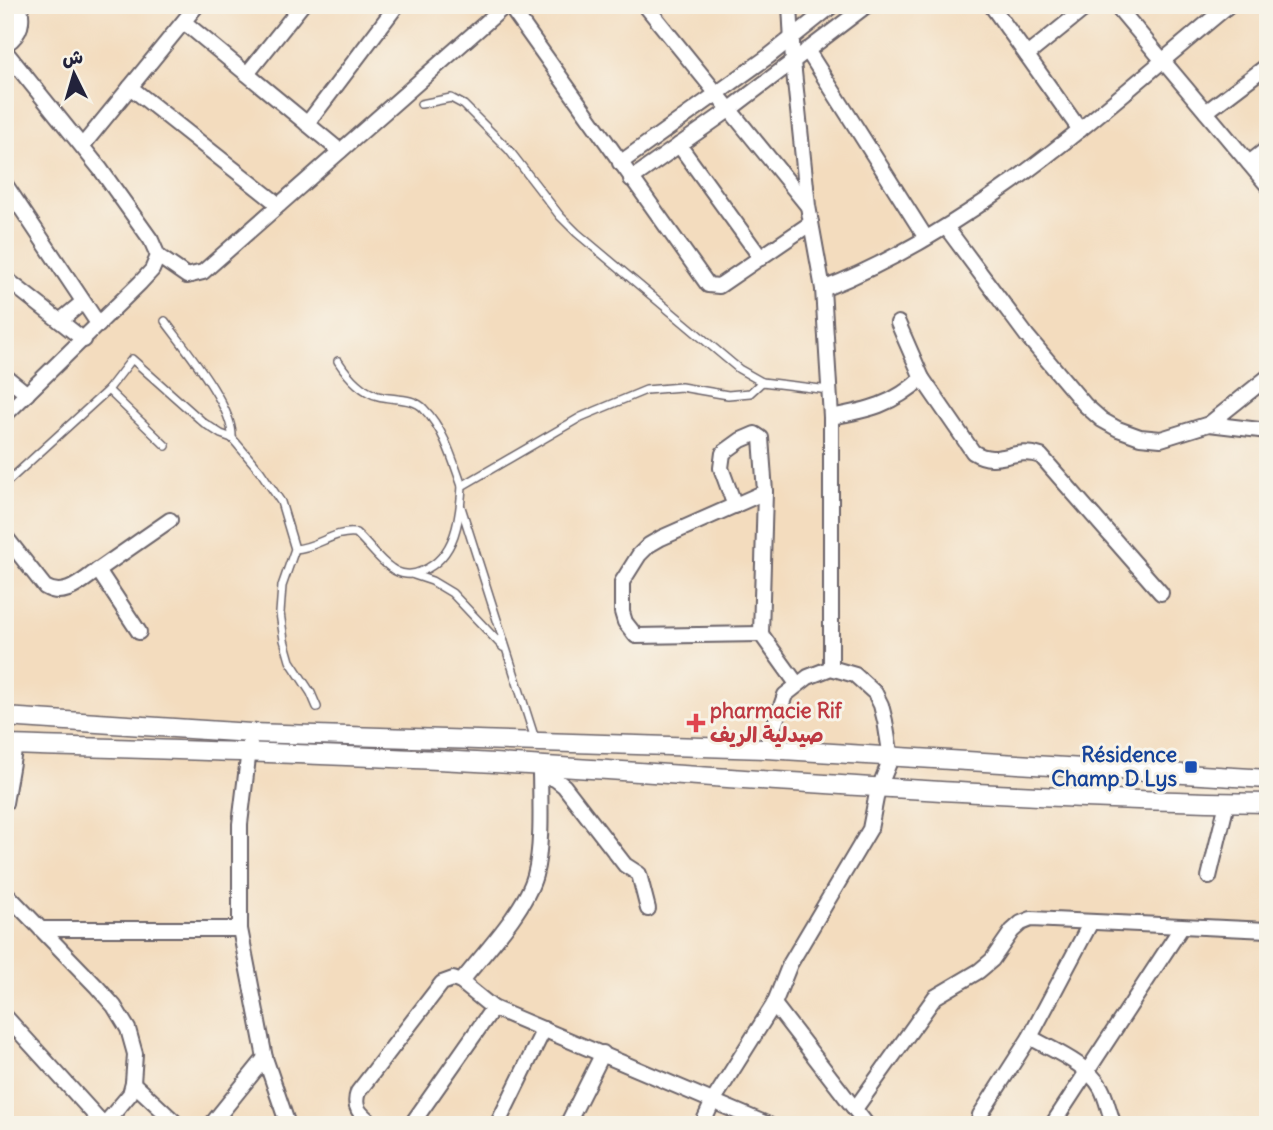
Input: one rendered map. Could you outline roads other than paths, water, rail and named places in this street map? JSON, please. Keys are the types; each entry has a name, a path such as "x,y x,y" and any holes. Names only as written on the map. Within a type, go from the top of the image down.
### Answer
{"main road":[{"path":"5,42 16,32 21,10"}],"street":[{"path":"83,145 197,5"},
{"path":"247,74 302,5"},
{"path":"307,124 397,5"},
{"path":"5,51 83,145 151,240 158,256 187,276 203,272 507,5 708,285 719,286 811,223"},
{"path":"645,5 808,206"},
{"path":"790,5 808,206 823,289 831,417 831,668"},
{"path":"620,163 717,95 792,39 832,5"},
{"path":"631,179 729,110 867,5"},
{"path":"991,5 1080,130"},
{"path":"1027,55 1089,5"},
{"path":"1116,5 1268,186"},
{"path":"823,289 854,277 946,227 1080,130 1229,5"},
{"path":"184,22 340,151"},
{"path":"807,50 926,238"},
{"path":"1206,111 1268,65"},
{"path":"130,87 279,205"},
{"path":"679,145 761,258"},
{"path":"1249,163 1268,148"},
{"path":"5,184 99,324"},
{"path":"946,227 1027,336 1085,405 1102,420 1118,429 1140,438 1161,439 1209,424 1268,377"},
{"path":"5,415 152,270 158,256"},
{"path":"5,278 84,340"},
{"path":"60,321 83,302"},
{"path":"898,323 922,378 973,452 983,458 994,459 1030,452 1041,456 1161,593"},
{"path":"5,376 27,394"},
{"path":"831,417 882,405 897,398 922,378"},
{"path":"1209,424 1268,431"},
{"path":"735,506 721,468 723,453 755,434 761,438 765,492 761,634 797,684"},
{"path":"761,634 636,636 622,612 622,582 639,555 649,545 765,492"},
{"path":"5,536 45,587 61,592 69,590 170,520"},
{"path":"98,570 139,632"},
{"path":"702,1125 713,1101 774,1004 790,964 870,829 879,788 891,758 883,713 875,693 855,675 831,668 808,677 785,695 766,749"},
{"path":"5,717 200,731 766,749 1268,779"},
{"path":"198,751 200,731"},
{"path":"251,733 240,824 240,929 265,1058 288,1125"},
{"path":"5,803 10,745 249,752 879,788 1268,803"},
{"path":"540,770 564,786 625,865 639,874 648,909"},
{"path":"461,982 520,906 536,873 540,770"},
{"path":"1209,877 1227,803"},
{"path":"5,892 121,1015 135,1054 130,1094 104,1125 5,1016"},
{"path":"855,1109 935,997 979,971 992,960 1012,930 1021,923 1031,919 1268,930"},
{"path":"978,1125 987,1102 1030,1037 1091,922"},
{"path":"1052,1125 1181,928"},
{"path":"41,929 240,929"},
{"path":"374,1125 358,1112 358,1092 442,983 453,979 461,982 493,1008 769,1125"},
{"path":"774,1004 867,1125"},
{"path":"411,1125 493,1008"},
{"path":"496,1125 544,1030"},
{"path":"1030,1037 1087,1071 1100,1086 1114,1125"},
{"path":"568,1125 603,1053"},
{"path":"211,1125 265,1058"},
{"path":"133,1083 178,1125"}],"lane":[{"path":"421,104 451,98 464,105 509,150 560,216 577,233 739,369 762,382 829,390"},
{"path":"165,321 226,411 233,428 232,438"},
{"path":"5,484 108,390 132,359 204,423 232,438 275,492 286,514 295,549 282,586 282,626 290,661 317,707"},
{"path":"338,360 353,381 375,395 424,407 446,442 462,486 461,506 454,535 445,555 430,568 413,575"},
{"path":"462,486 581,417 646,390 681,387 728,395 750,393 762,382"},
{"path":"108,390 166,446"},
{"path":"461,506 504,649 536,743"},
{"path":"295,549 309,548 338,534 356,533 392,569 443,586 453,593 504,649"}],"place":[{"name":"pharmacie Rif صيدلية الريف","path":"696,723"},
{"name":"Résidence Champ D Lys","path":"1191,767"}]}
